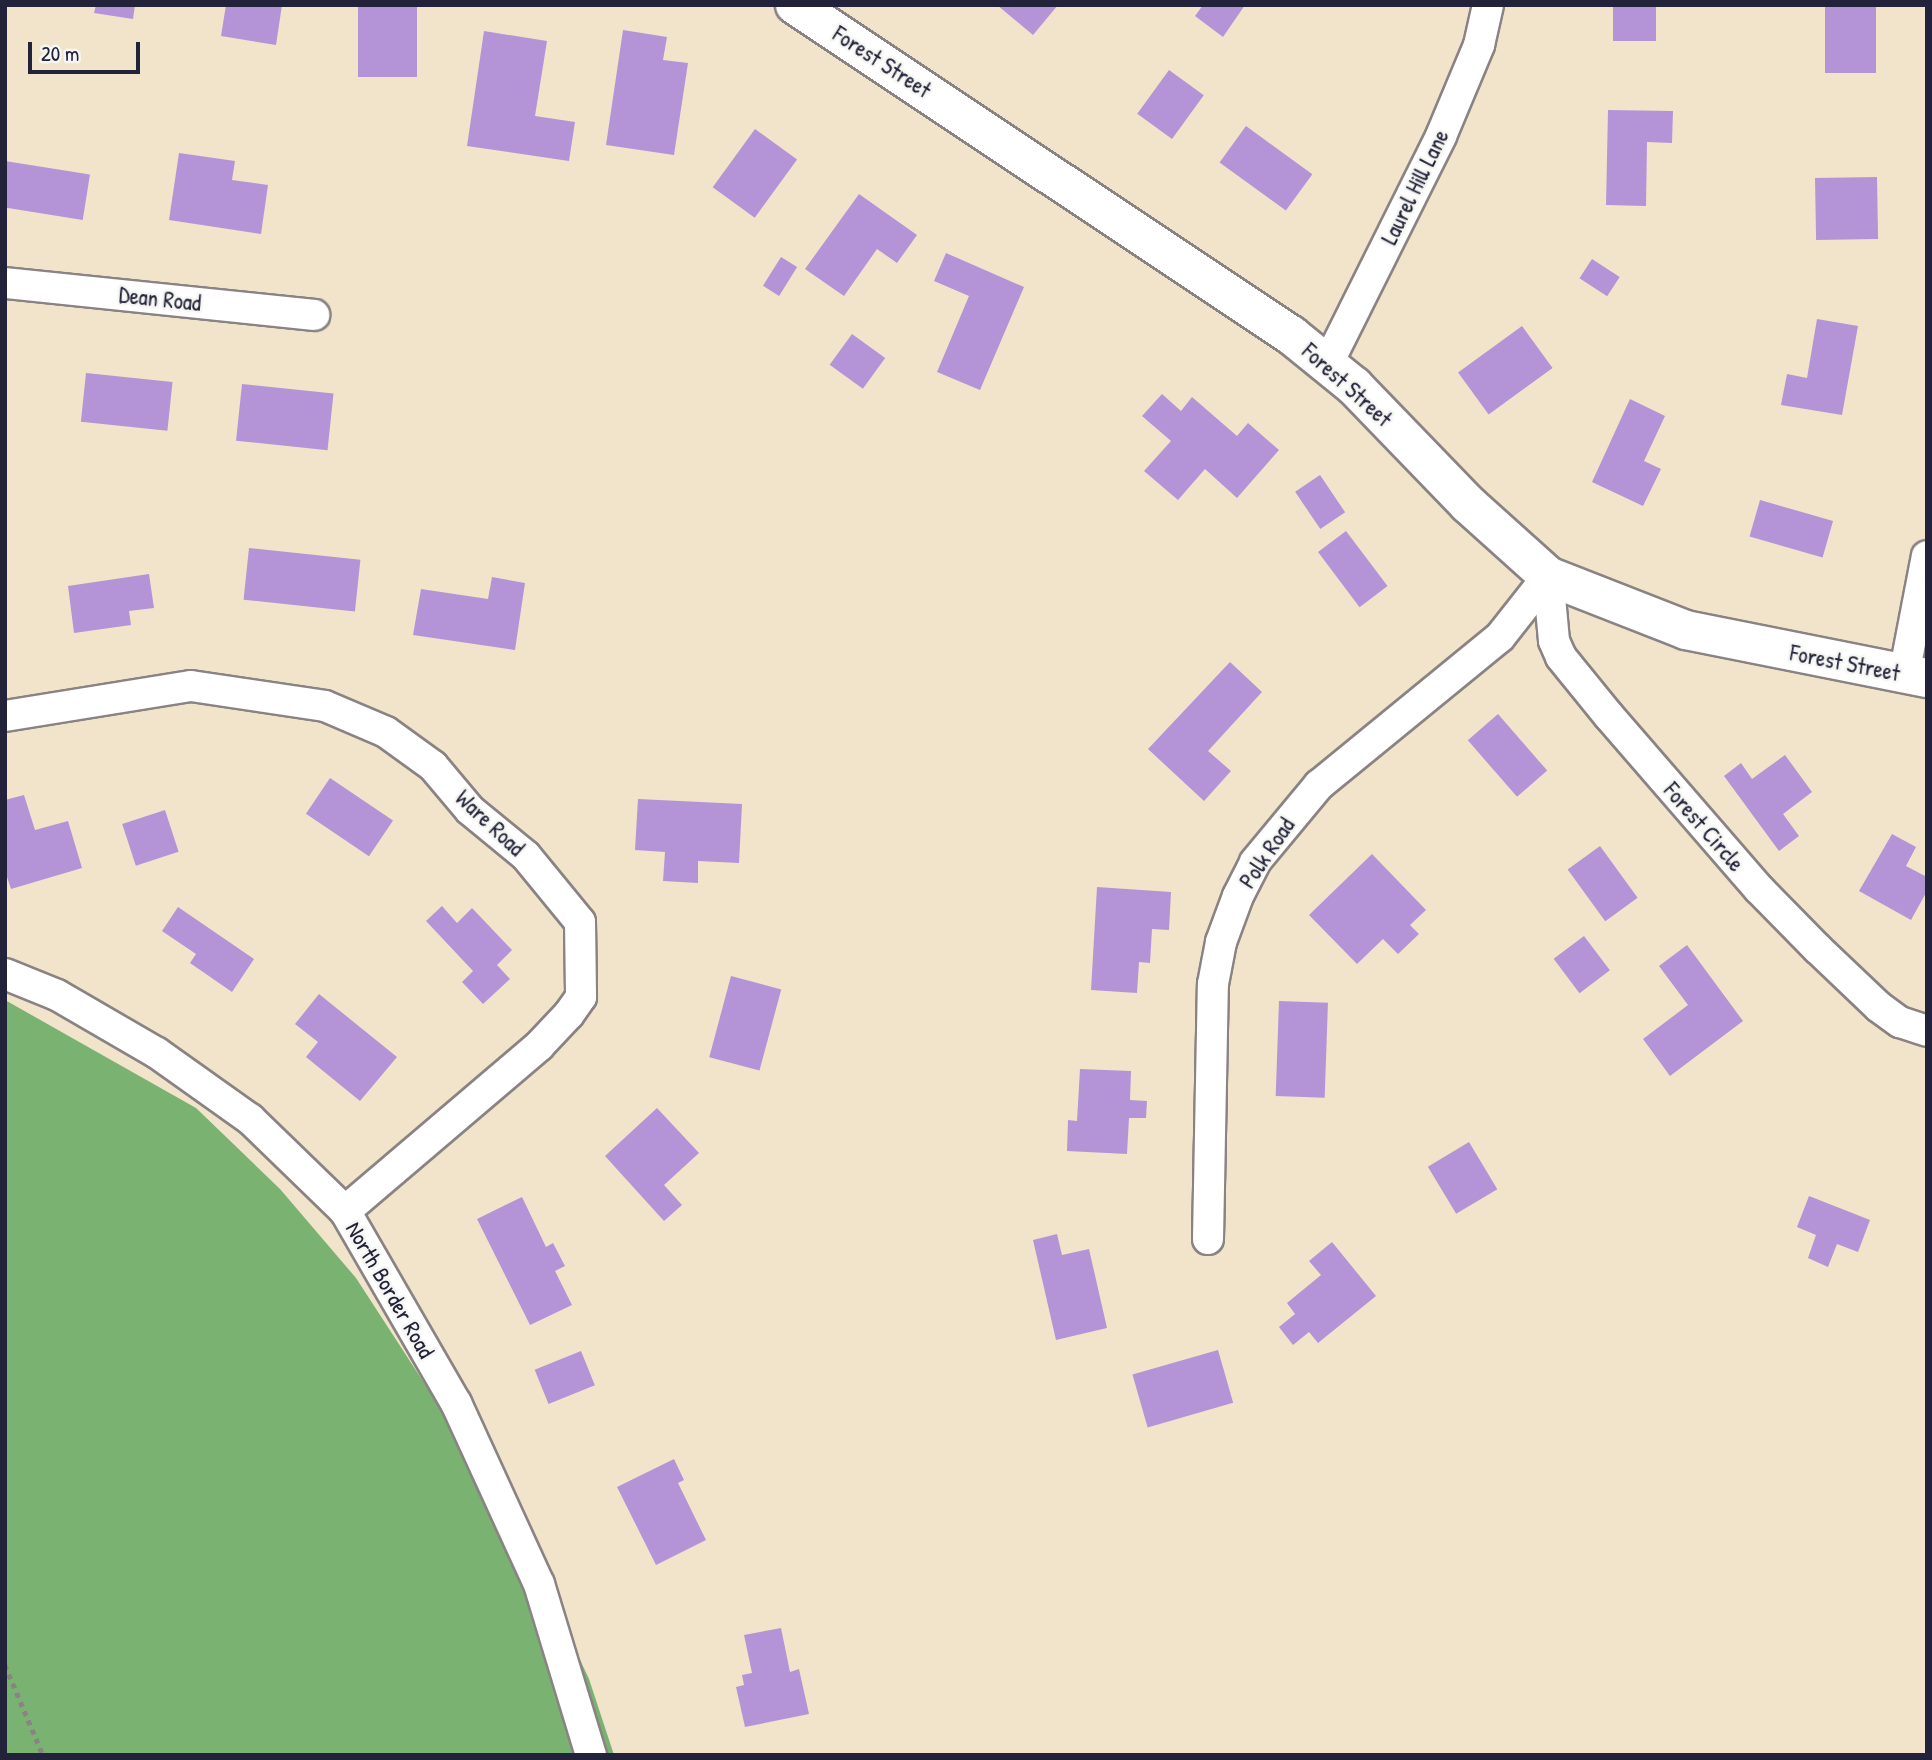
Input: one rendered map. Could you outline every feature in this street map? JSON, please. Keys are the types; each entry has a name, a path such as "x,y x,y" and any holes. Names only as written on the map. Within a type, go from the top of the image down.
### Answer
{"main road":[{"name":"Forest Street","path":"795,5 1171,252 1328,363 1468,504 1548,576 1686,630 1916,677"}],"street":[{"name":"Laurel Hill Lane","path":"1328,363 1441,136 1475,54 1488,5"},
{"name":"Dean Road","path":"5,283 314,316"},
{"path":"1916,677 1927,556"},
{"name":"Forest Circle","path":"1548,576 1554,641 1561,657 1609,716 1759,889 1818,949 1879,1007 1900,1022 1927,1031"},
{"name":"Polk Road","path":"1208,1239 1213,984 1221,942 1238,896 1255,862 1319,785 1500,637 1548,576"},
{"name":"Ware Road","path":"5,716 191,686 325,706 386,732 433,765 470,810 526,856 580,922 581,997 569,1014 539,1046 345,1211"},
{"name":"North Border Road","path":"5,974 57,995 157,1053 250,1119 345,1211 456,1403 534,1572 591,1755"}],"path":[{"path":"5,1665 43,1755"}],"green space":[{"path":"5,1000 196,1108 280,1189 356,1278 519,1529 589,1679 614,1755 5,1755"}],"building":[{"path":"96,5 135,5 133,19 94,13"},
{"path":"226,5 282,5 276,45 221,36"},
{"path":"358,5 417,5 417,77 358,77"},
{"path":"997,5 1058,5 1033,35"},
{"path":"1203,5 1245,5 1223,37 1195,16"},
{"path":"1613,5 1656,5 1656,41 1613,41"},
{"path":"1825,5 1876,5 1876,73 1825,73"},
{"path":"623,30 667,37 663,60 688,63 674,155 606,145"},
{"path":"484,31 547,41 535,116 575,122 569,161 467,146"},
{"path":"1169,70 1204,95 1172,139 1137,114"},
{"path":"1608,110 1673,111 1672,143 1647,142 1646,206 1606,205"},
{"path":"1246,126 1312,174 1286,211 1220,162"},
{"path":"755,129 797,160 755,218 713,187"},
{"path":"179,153 235,161 232,180 268,185 261,234 169,220"},
{"path":"5,161 90,174 83,220 5,208"},
{"path":"1877,177 1878,239 1816,240 1815,178"},
{"path":"859,194 917,235 897,263 877,249 844,296 805,269"},
{"path":"946,253 1024,287 980,390 937,372 969,296 934,281"},
{"path":"781,257 797,267 779,296 763,286"},
{"path":"1592,259 1620,277 1607,296 1579,278"},
{"path":"1817,319 1858,326 1842,415 1781,405 1787,374 1807,378"},
{"path":"1522,326 1553,368 1489,415 1458,372"},
{"path":"852,334 885,358 863,389 830,365"},
{"path":"86,373 173,382 167,431 81,422"},
{"path":"242,384 333,394 328,450 236,441"},
{"path":"1162,394 1181,411 1192,397 1237,436 1248,423 1279,450 1237,498 1205,469 1178,500 1144,471 1171,441 1142,416"},
{"path":"1630,399 1665,416 1644,461 1661,469 1643,506 1592,482"},
{"path":"1320,475 1345,512 1320,529 1295,492"},
{"path":"1760,500 1833,521 1823,557 1750,537"},
{"path":"1346,531 1388,586 1360,607 1318,552"},
{"path":"249,548 360,560 355,611 244,600"},
{"path":"149,574 154,608 129,611 131,625 74,633 68,586"},
{"path":"492,577 525,583 515,650 413,635 421,589 488,599"},
{"path":"1230,662 1262,692 1208,751 1231,771 1204,801 1148,749"},
{"path":"1498,714 1547,771 1517,797 1468,740"},
{"path":"1785,755 1812,792 1783,814 1799,836 1779,851 1724,776 1741,763 1752,779"},
{"path":"330,778 393,820 369,856 306,814"},
{"path":"24,795 35,830 68,821 82,868 11,889 5,871 5,800"},
{"path":"638,799 742,804 739,863 698,861 698,883 663,881 665,852 635,850"},
{"path":"165,810 179,852 136,866 122,824"},
{"path":"1892,834 1916,847 1906,866 1927,877 1927,891 1911,920 1859,891"},
{"path":"1600,846 1638,898 1605,921 1568,870"},
{"path":"1372,854 1426,910 1410,925 1419,934 1398,954 1383,939 1357,964 1309,915"},
{"path":"1097,887 1171,892 1169,930 1152,929 1150,963 1139,962 1137,993 1091,990"},
{"path":"442,906 457,923 472,908 512,950 497,965 510,979 483,1004 462,982 473,971 426,921"},
{"path":"178,907 254,959 232,992 190,963 196,954 162,931"},
{"path":"1584,936 1610,970 1580,993 1554,959"},
{"path":"1687,945 1743,1021 1670,1076 1643,1039 1688,1005 1659,966"},
{"path":"731,976 781,989 759,1071 709,1057"},
{"path":"319,994 397,1057 360,1101 306,1057 318,1042 295,1024"},
{"path":"1279,1001 1328,1003 1325,1098 1276,1096"},
{"path":"1080,1069 1131,1071 1130,1100 1147,1101 1146,1118 1129,1118 1127,1154 1067,1151 1068,1120 1077,1121"},
{"path":"657,1108 699,1153 664,1185 682,1205 664,1221 605,1156"},
{"path":"1469,1142 1497,1189 1456,1214 1428,1167"},
{"path":"1809,1196 1870,1220 1858,1252 1837,1244 1828,1267 1808,1258 1816,1235 1797,1227"},
{"path":"522,1197 546,1247 553,1243 565,1266 555,1271 572,1305 530,1325 477,1219"},
{"path":"1057,1234 1062,1255 1089,1249 1107,1328 1056,1340 1033,1240"},
{"path":"1332,1242 1376,1296 1318,1343 1309,1332 1293,1345 1279,1327 1295,1314 1287,1303 1321,1275 1309,1261"},
{"path":"1218,1350 1233,1403 1148,1427 1132,1375"},
{"path":"581,1351 595,1385 549,1404 535,1370"},
{"path":"674,1459 684,1480 678,1483 706,1540 656,1565 617,1487"},
{"path":"781,1628 790,1672 799,1669 809,1714 745,1727 736,1687 744,1685 742,1675 752,1673 744,1635"}]}
